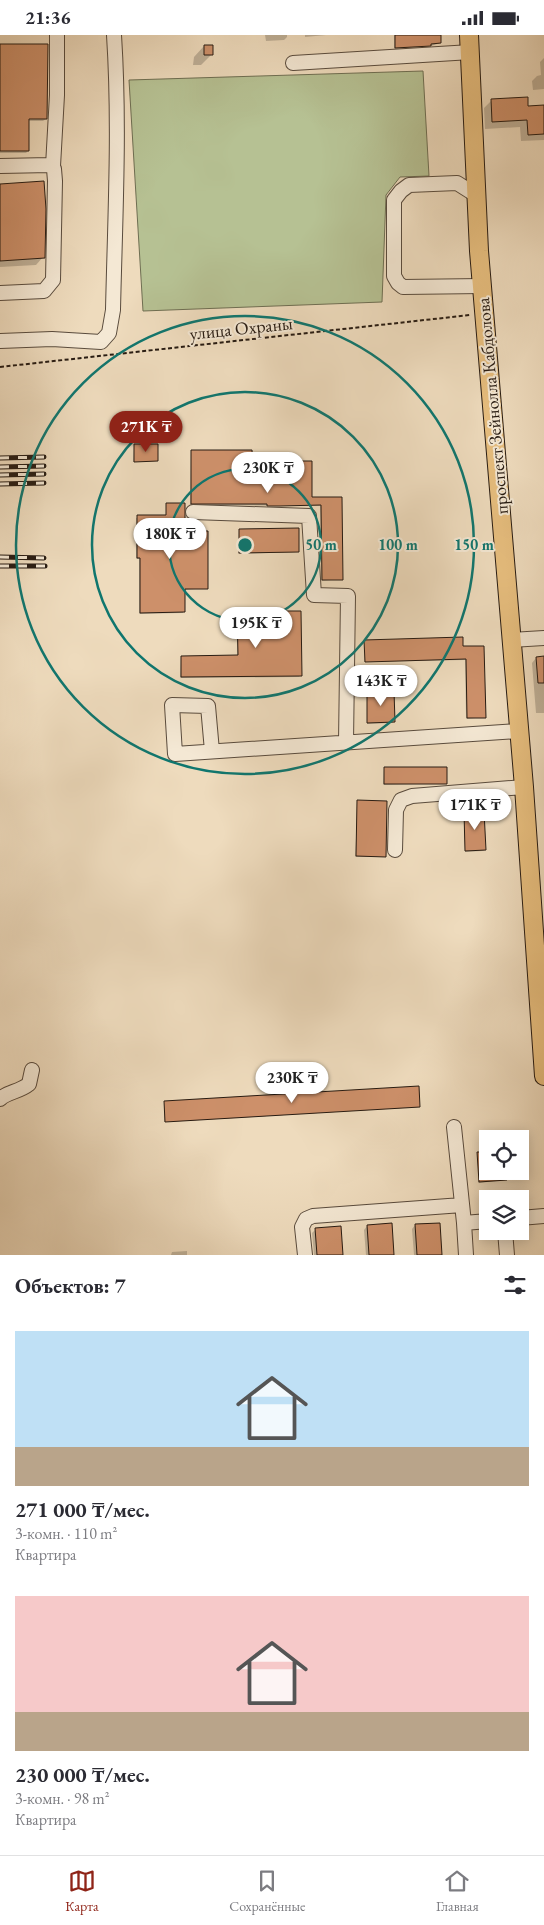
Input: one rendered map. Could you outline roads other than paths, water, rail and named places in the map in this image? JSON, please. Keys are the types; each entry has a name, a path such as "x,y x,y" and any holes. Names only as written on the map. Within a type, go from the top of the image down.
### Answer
{"main road":[{"name":"проспект Зейнолла Кабдолова","path":"470,43 476,195 484,313 524,787 544,1076"}],"street":[{"path":"0,293 44,291 53,280 55,181 53,167 57,95 57,35"},
{"path":"0,341 52,339 101,342 109,333 113,310 117,150 114,35"},
{"path":"292,63 470,43"},
{"path":"0,166 45,164 53,167"},
{"path":"476,195 457,183 409,185 401,191 394,200 394,276 398,283 404,287 482,285"},
{"path":"193,512 309,516 314,595 348,596 346,741"},
{"path":"511,640 544,638"},
{"path":"212,751 518,731"},
{"path":"395,849 396,810 401,800 412,796 524,787"},
{"path":"0,1099 20,1091 29,1084 32,1070"},
{"path":"454,1127 466,1255"},
{"path":"304,1255 302,1227 306,1219 313,1216 462,1205"},
{"path":"529,1217 544,1216"},
{"path":"464,1223 479,1222"},
{"path":"506,1240 507,1255"}],"railway":[{"path":"0,458 44,457"},
{"path":"0,467 44,466"},
{"path":"0,475 44,474"},
{"path":"0,484 44,483"},
{"path":"0,557 44,558"},
{"path":"0,566 45,566"}]}
